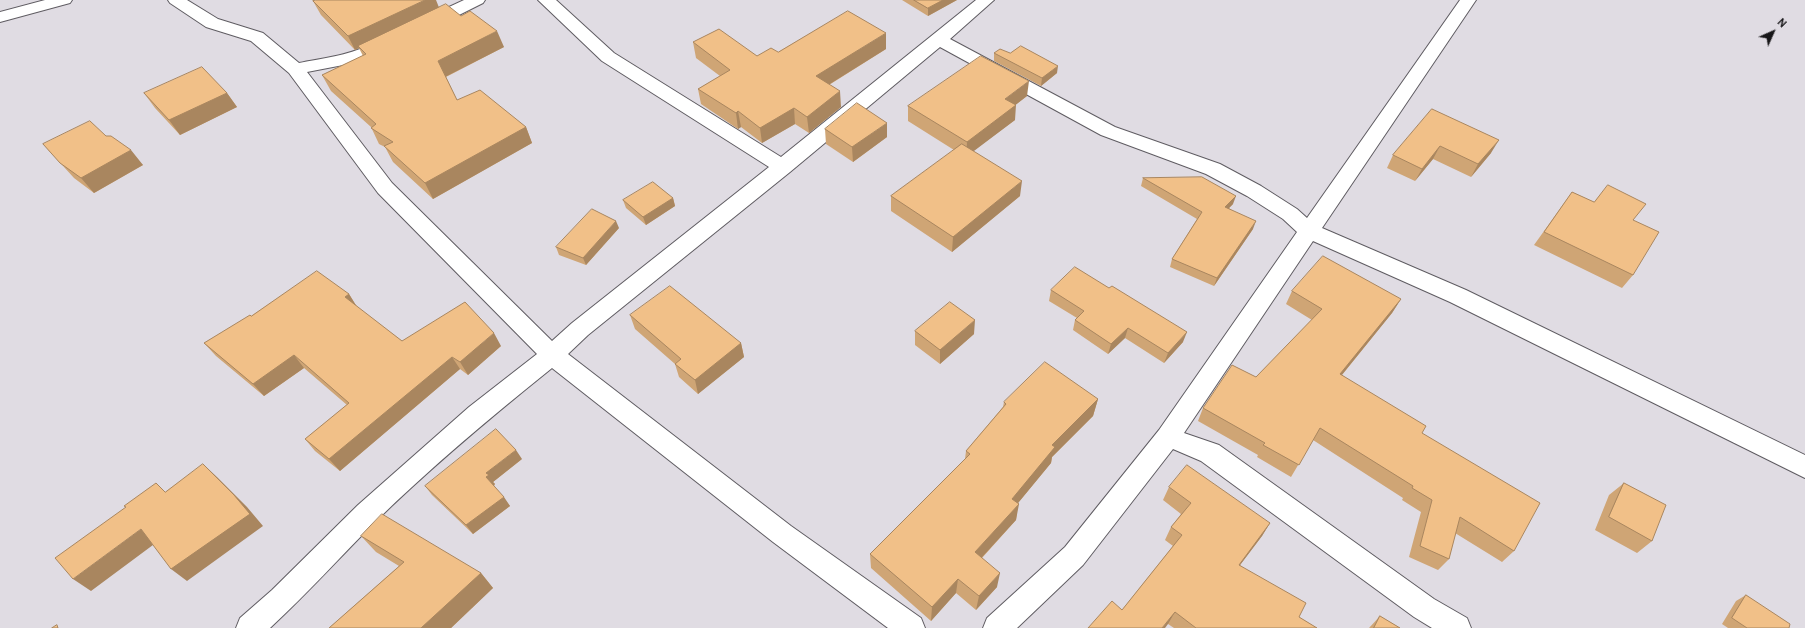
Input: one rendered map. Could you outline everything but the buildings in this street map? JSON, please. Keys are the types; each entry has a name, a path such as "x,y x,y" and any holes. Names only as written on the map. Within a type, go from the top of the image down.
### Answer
{"street":[{"path":"0,17 64,0"},
{"path":"176,0 212,23 257,37 272,48 295,69 385,188 512,313 552,355 782,534 911,628"},
{"path":"295,69 358,57 477,0"},
{"path":"546,0 608,57 784,167"},
{"path":"255,626 367,513 477,414 552,355 580,329 784,167 986,0"},
{"path":"997,628 1074,556 1168,436 1468,0"},
{"path":"938,39 1108,131 1220,173 1254,191 1290,214 1309,230 1458,296 1805,467"},
{"path":"1168,436 1210,453 1424,608 1457,628"}]}
